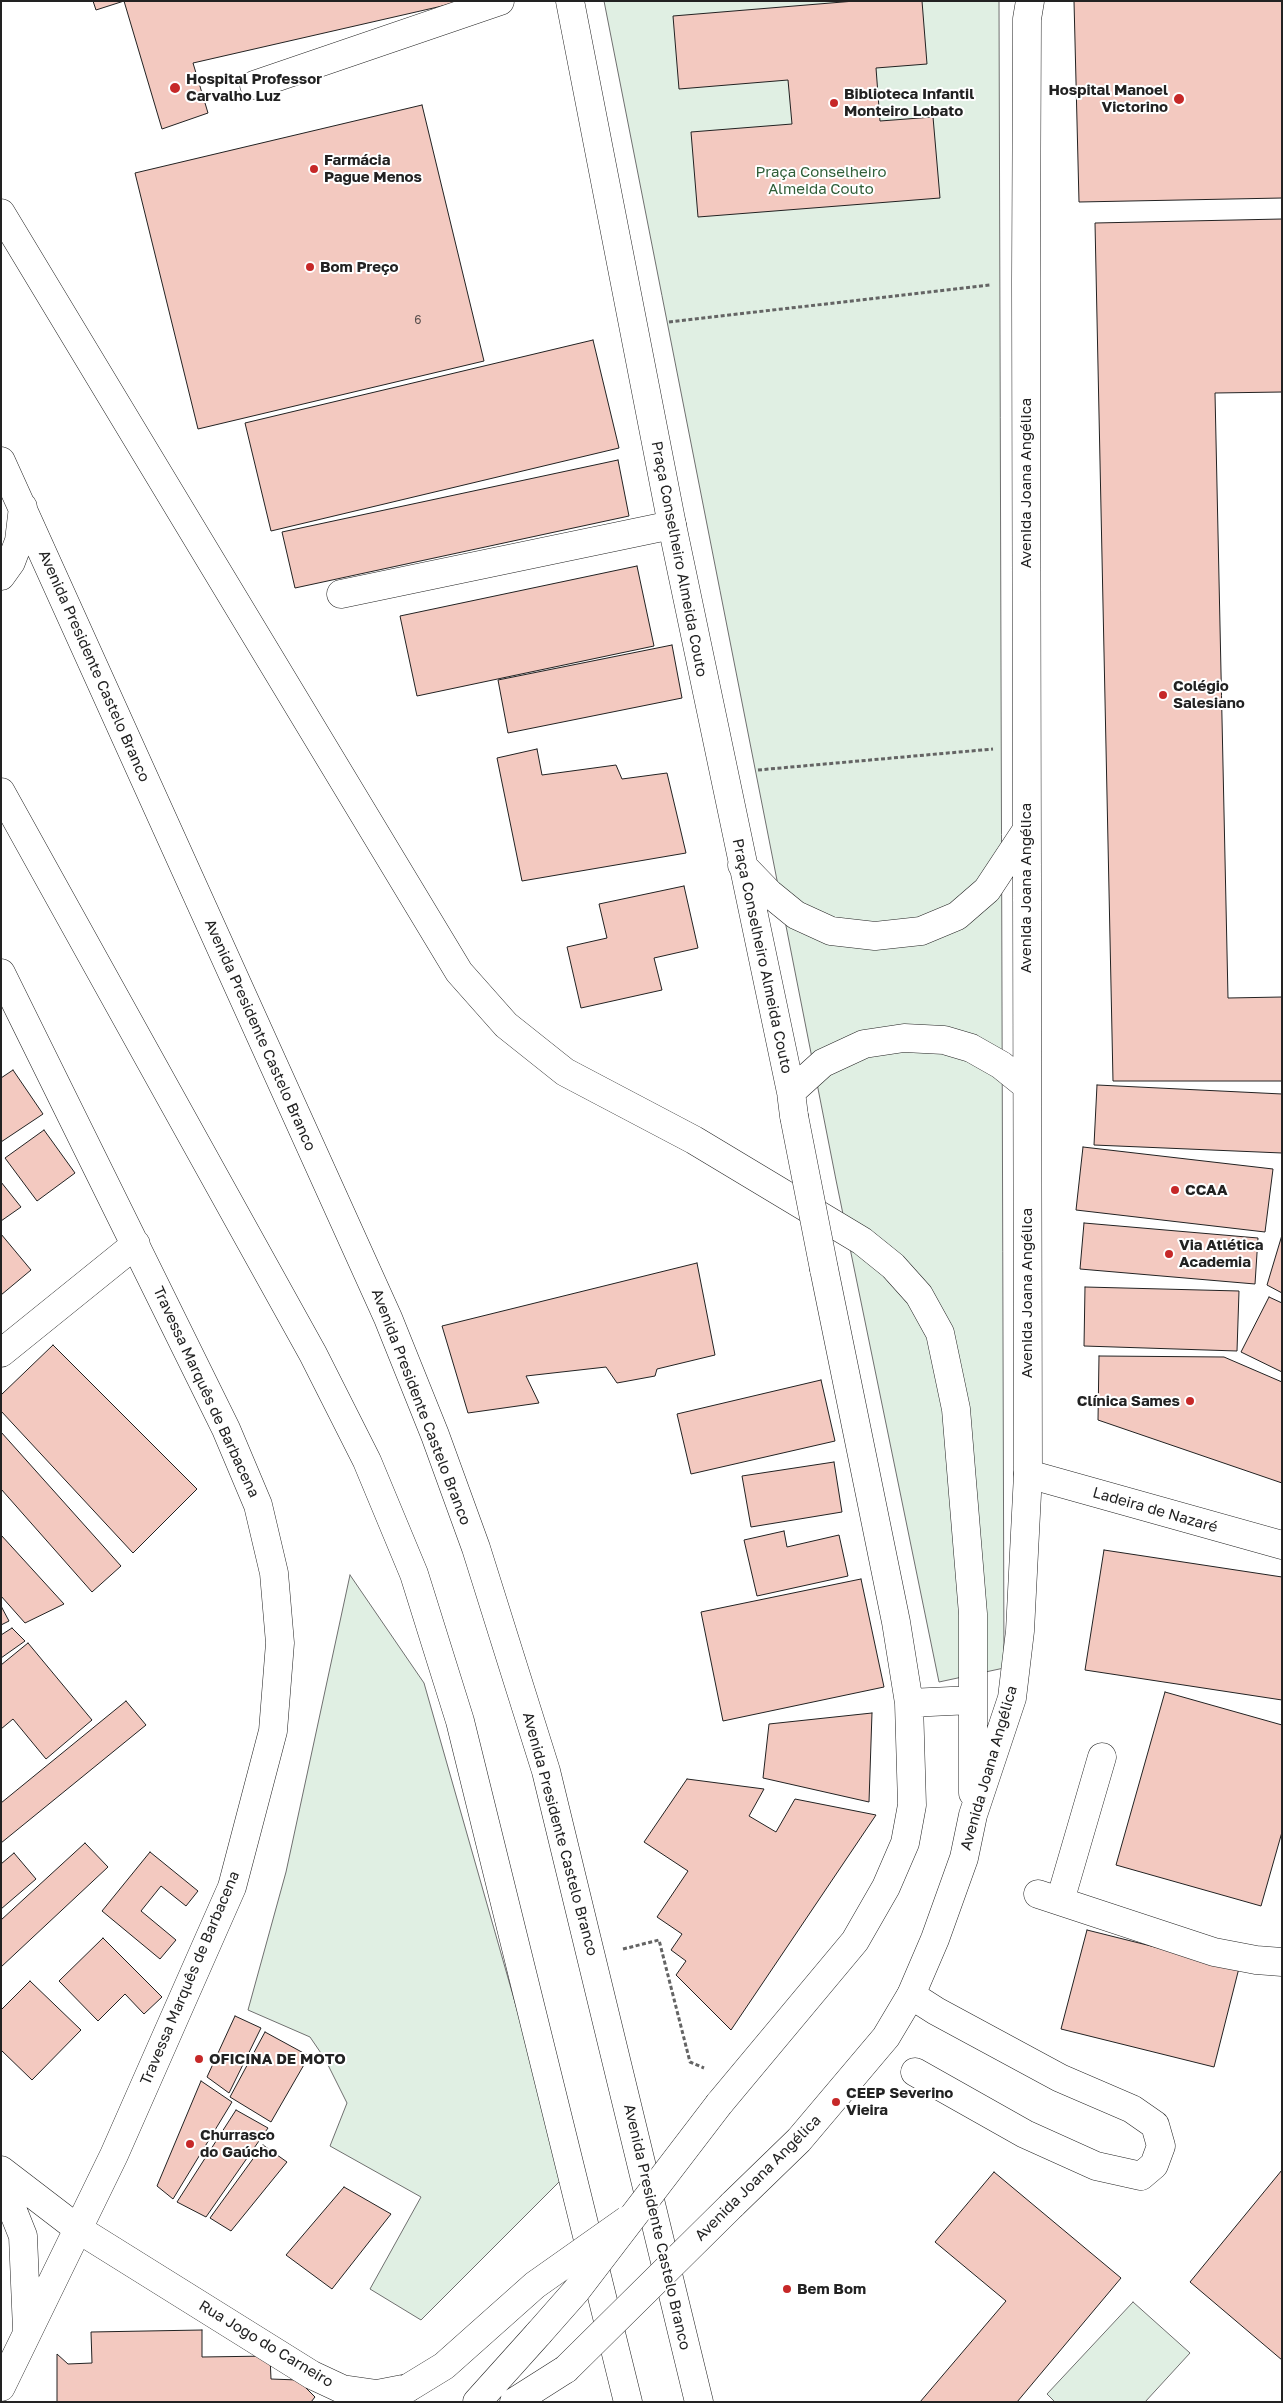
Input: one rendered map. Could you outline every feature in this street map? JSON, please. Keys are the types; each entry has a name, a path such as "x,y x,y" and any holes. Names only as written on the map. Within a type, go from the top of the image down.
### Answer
{"main road":[{"path":"254,85 500,1"},
{"name":"Praça Conselheiro Almeida Couto","path":"570,1 672,525 792,1104"},
{"name":"Avenida Joana Angélica","path":"514,2402 566,2369 799,2140 886,2037 911,1995 935,1939 958,1875 973,1815 1012,1698 1020,1631 1028,1474 1026,7"},
{"path":"1,213 459,972 506,1026 565,1072 694,1140 862,1242 893,1266 919,1295 940,1333 956,1410 973,1614 973,1815"},
{"name":"Avenida Presidente Castelo Branco","path":"1,461 388,1318 435,1435 476,1548 546,1771 698,2402"},
{"path":"1,576 11,562 19,541 22,507"},
{"path":"341,594 672,525"},
{"path":"1,792 313,1354 367,1461 414,1574 460,1721 628,2402"},
{"path":"742,865 769,893 796,914 831,931 875,936 921,932 957,916 987,890 1026,831"},
{"name":"Travessa Marquês de Barbacena","path":"1,973 226,1429 258,1504 274,1573 280,1644 274,1731 232,1887 114,2155 1,2387"},
{"path":"477,2402 576,2290 630,2217 719,2104 855,1940 886,1887 905,1843 912,1805 909,1703 896,1622 792,1104 823,1063 864,1044 904,1038 944,1040 972,1048 1001,1066 1027,1086"},
{"path":"1,1353 136,1244"},
{"name":"Ladeira de Nazaré","path":"1028,1474 1282,1545"},
{"path":"909,1703 972,1700"},
{"path":"1102,1757 1049,1898 1214,1952 1256,1960 1282,1962"},
{"path":"911,1995 936,2011 1060,2078 1132,2109 1155,2125 1162,2146 1154,2165 1141,2176 1096,2166 1025,2134 915,2072"},
{"name":"Rua Jogo do Carneiro","path":"1,2170 78,2229 312,2375 342,2389 377,2394 408,2388 444,2366 535,2285 630,2217"},
{"path":"1,2181 23,2236 27,2333"}],"path":[{"path":"633,326 1026,281"},
{"path":"723,773 1026,746"},
{"path":"660,1940 690,2062"}],"green space":[{"name":"Praça Conselheiro Almeida Couto","path":"604,1 999,1 1004,1668 939,1682 836,1180"},
{"path":"350,1575 424,1683 522,2027 575,2166 421,2320 370,2289 421,2197 330,2146 347,2103 325,2059 310,2037 248,2010 286,1872"},
{"path":"1133,2302 1190,2353 1145,2402 1055,2402 1047,2394"}],"building":[{"path":"93,1 124,1 96,10"},
{"name":"Hospital Professor Carvalho Luz","path":"124,1 464,1 193,63 208,113 162,129"},
{"name":"Biblioteca Infantil Monteiro Lobato","path":"855,1 922,1 927,64 876,68 880,121 933,117 940,198 698,217 691,132 792,124 788,80 679,89 673,16"},
{"name":"Hospital Manoel Victorino","path":"1074,1 1282,1 1282,198 1079,202"},
{"name":"Bom Preço","path":"422,105 484,361 198,429 135,173"},
{"name":"Colégio Salesiano","path":"1282,219 1282,392 1215,393 1228,998 1282,997 1282,1081 1113,1081 1095,223"},
{"path":"593,340 619,448 271,531 245,423"},
{"path":"618,460 629,516 295,588 282,532"},
{"path":"637,566 654,646 417,696 400,616"},
{"path":"672,645 682,698 508,733 498,680"},
{"path":"537,749 542,775 616,765 622,779 667,773 686,853 522,881 497,758"},
{"path":"684,886 698,948 654,958 662,990 581,1008 567,947 607,938 599,904"},
{"path":"13,1070 43,1114 1,1142 1,1078"},
{"path":"1097,1085 1282,1094 1282,1153 1094,1145"},
{"path":"44,1130 75,1173 37,1201 5,1158"},
{"name":"CCAA","path":"1083,1147 1273,1169 1265,1232 1076,1210"},
{"path":"1,1182 21,1207 1,1221"},
{"name":"Via Atlética Academia","path":"1084,1223 1258,1238 1255,1284 1080,1269"},
{"path":"1,1234 31,1270 1,1295"},
{"path":"1282,1235 1282,1293 1267,1285"},
{"path":"697,1263 715,1355 657,1369 655,1376 617,1383 606,1367 526,1376 539,1403 468,1413 442,1326"},
{"path":"1085,1287 1239,1291 1237,1351 1084,1346"},
{"path":"1269,1297 1282,1303 1282,1372 1241,1352"},
{"path":"53,1345 197,1489 133,1553 1,1411 1,1395"},
{"name":"Clínica Sames","path":"1099,1356 1224,1357 1282,1382 1282,1483 1098,1420"},
{"path":"821,1380 835,1441 691,1474 677,1414"},
{"path":"1,1432 121,1566 92,1592 1,1489"},
{"path":"834,1462 842,1512 751,1527 742,1476"},
{"path":"784,1531 787,1547 839,1535 848,1576 757,1596 744,1540"},
{"path":"1,1535 64,1604 25,1623 1,1596"},
{"path":"1104,1550 1282,1577 1282,1700 1085,1670"},
{"path":"861,1579 884,1687 723,1721 701,1612"},
{"path":"1,1606 9,1621 1,1625"},
{"path":"12,1628 25,1641 1,1658 1,1635"},
{"path":"28,1643 92,1720 46,1759 13,1719 1,1729 1,1665"},
{"path":"1165,1692 1282,1725 1282,1832 1261,1906 1116,1865"},
{"path":"126,1701 146,1725 1,1843 1,1803"},
{"path":"872,1713 869,1802 763,1778 769,1724"},
{"path":"687,1779 764,1789 749,1816 776,1832 795,1799 876,1815 731,2030 676,1975 686,1961 671,1950 682,1934 657,1917 688,1871 644,1842"},
{"path":"85,1843 108,1867 1,1967 1,1920"},
{"path":"150,1852 198,1891 186,1906 161,1886 141,1911 176,1940 160,1959 102,1911"},
{"path":"14,1853 36,1879 1,1909 1,1864"},
{"path":"1087,1930 1239,1968 1214,2067 1061,2029"},
{"path":"103,1938 162,1997 144,2014 125,1994 98,2021 59,1981"},
{"path":"30,1981 81,2030 32,2080 1,2050 1,2010"},
{"path":"235,2016 261,2028 229,2093 207,2077"},
{"path":"265,2032 309,2056 271,2122 230,2097"},
{"name":"Churrasco do Gaúcho","path":"201,2081 232,2102 173,2199 157,2186"},
{"path":"236,2110 268,2128 206,2217 177,2202"},
{"path":"263,2145 287,2162 231,2231 210,2218"},
{"path":"1282,2170 1282,2360 1190,2282"},
{"path":"994,2172 1121,2278 1017,2402 920,2402 1006,2301 935,2242"},
{"path":"344,2187 391,2214 332,2289 286,2255"},
{"path":"202,2330 202,2357 270,2356 271,2379 298,2380 315,2397 311,2402 57,2402 57,2354 68,2364 92,2363 91,2332"}],"place":[{"name":"Hospital Professor Carvalho Luz","path":"175,88"},
{"name":"Hospital Manoel Victorino","path":"1179,99"},
{"name":"Biblioteca Infantil Monteiro Lobato","path":"834,103"},
{"name":"Farmácia Pague Menos","path":"314,169"},
{"name":"Bom Preço","path":"310,267"},
{"name":"Colégio Salesiano","path":"1163,695"},
{"name":"CCAA","path":"1175,1190"},
{"name":"Via Atlética Academia","path":"1169,1254"},
{"name":"Clínica Sames","path":"1190,1401"},
{"name":"OFICINA DE MOTO","path":"199,2059"},
{"name":"CEEP Severino Vieira","path":"836,2102"},
{"name":"Churrasco do Gaúcho","path":"190,2144"},
{"name":"Bem Bom","path":"787,2289"}]}
